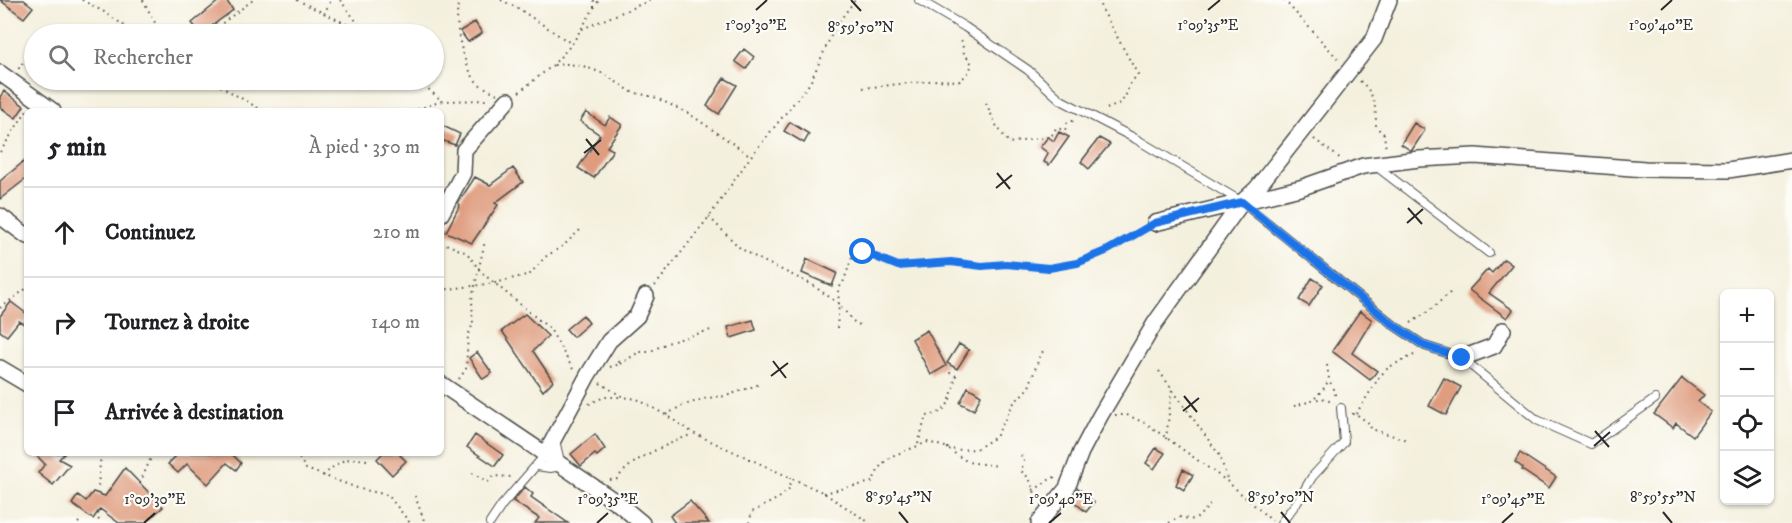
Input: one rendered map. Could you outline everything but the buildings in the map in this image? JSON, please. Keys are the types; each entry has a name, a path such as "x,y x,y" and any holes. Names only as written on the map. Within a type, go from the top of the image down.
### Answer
{"street":[{"path":"1041,520 1069,484 1081,452 1100,416 1155,323 1242,202 1257,188 1374,39 1389,0"},
{"path":"0,73 24,90"},
{"path":"24,90 49,108"},
{"path":"444,208 463,173 464,150 508,100"},
{"path":"1155,223 1300,188 1369,165 1419,159 1475,156 1645,169 1728,170 1792,160"},
{"path":"0,216 24,234"},
{"path":"541,461 583,400 588,375 609,341 637,316 646,296"},
{"path":"1462,358 1494,346 1503,330"},
{"path":"0,368 24,383"},
{"path":"446,388 527,442 541,461 561,466 642,523"}],"lane":[{"path":"919,0 965,27 1028,70 1061,100 1136,139 1242,202 1404,332 1425,346 1462,358 1537,420 1592,444 1655,399"},
{"path":"1369,165 1489,253"},
{"path":"1281,523 1298,501 1311,477 1326,464 1344,442 1341,408"},
{"path":"527,442 545,444 555,440 561,466"},
{"path":"490,523 502,505 541,461"}],"path":[{"path":"82,0 121,24"},
{"path":"143,0 156,24"},
{"path":"221,24 253,0"},
{"path":"297,0 345,24"},
{"path":"324,14 331,0"},
{"path":"340,0 358,24"},
{"path":"459,0 456,9 457,35 473,74 477,82 508,100"},
{"path":"501,0 516,7 573,44"},
{"path":"594,0 594,8"},
{"path":"420,108 442,100 508,100 552,66 573,44 599,0"},
{"path":"581,29 651,0"},
{"path":"646,296 709,217 751,156 810,83 835,27 855,0"},
{"path":"986,104 1008,143 1048,137 1056,128 1065,130 1067,123 1115,106 1125,100 1131,82 1138,75 1097,0"},
{"path":"863,88 937,80 960,81 969,72 972,64 964,53 961,35 965,27"},
{"path":"20,87 19,67 24,62"},
{"path":"552,66 567,64 583,66 602,73 632,92 654,97 688,112 751,156"},
{"path":"227,90 258,108"},
{"path":"430,90 442,100"},
{"path":"29,108 36,98"},
{"path":"0,152 24,116"},
{"path":"1302,130 1346,163 1369,165"},
{"path":"709,217 740,248 759,260 811,284 839,304 853,321 861,326"},
{"path":"837,328 838,289 843,283 854,252 863,252 898,266 951,262 982,266 1006,264 1049,268 1077,263 1108,250 1155,223"},
{"path":"444,290 495,283 530,274 545,256 563,246 580,230"},
{"path":"446,388 466,369 468,335 473,324 472,299 485,241"},
{"path":"444,243 467,253 495,283 550,329 573,366 583,400 604,397 637,399 666,415 693,434 824,493 870,523"},
{"path":"0,307 24,290"},
{"path":"1404,332 1405,327 1429,311 1453,290"},
{"path":"620,364 639,352 649,352 667,343 714,329"},
{"path":"1356,414 1380,376 1389,367 1425,346"},
{"path":"824,493 872,482 881,465 892,456 917,445 928,442 956,450 976,449 996,437 1013,404 1029,387 1040,355 1045,349"},
{"path":"1327,365 1329,379 1341,408"},
{"path":"917,445 926,416 937,415 944,411 948,404 956,376 946,371"},
{"path":"1159,371 1220,456 1228,482"},
{"path":"588,375 623,397"},
{"path":"1314,399 1329,379"},
{"path":"666,415 689,403 726,396 760,384"},
{"path":"1166,439 1172,389"},
{"path":"1100,416 1127,415 1146,423 1228,482 1274,523"},
{"path":"586,482 617,480 626,468 645,456 693,434"},
{"path":"945,447 968,462 999,466"},
{"path":"1021,455 1024,461 1020,471 1029,478 1041,520"},
{"path":"98,486 101,456"},
{"path":"140,483 152,456"},
{"path":"298,456 306,469 360,489 388,495 410,523"},
{"path":"323,476 348,458 367,460"},
{"path":"472,473 488,482 493,476 509,476 523,482"},
{"path":"749,523 752,512 779,498 790,488 789,477"},
{"path":"1033,490 1055,477 1069,484"},
{"path":"415,496 425,523"},
{"path":"1169,523 1179,517 1195,520 1210,506"},
{"path":"98,513 99,523"}],"route":[{"path":"863,252 898,266 951,262 982,266 1006,264 1049,268 1077,263 1108,250 1155,223 1242,202 1395,326 1425,346 1462,358"}]}
